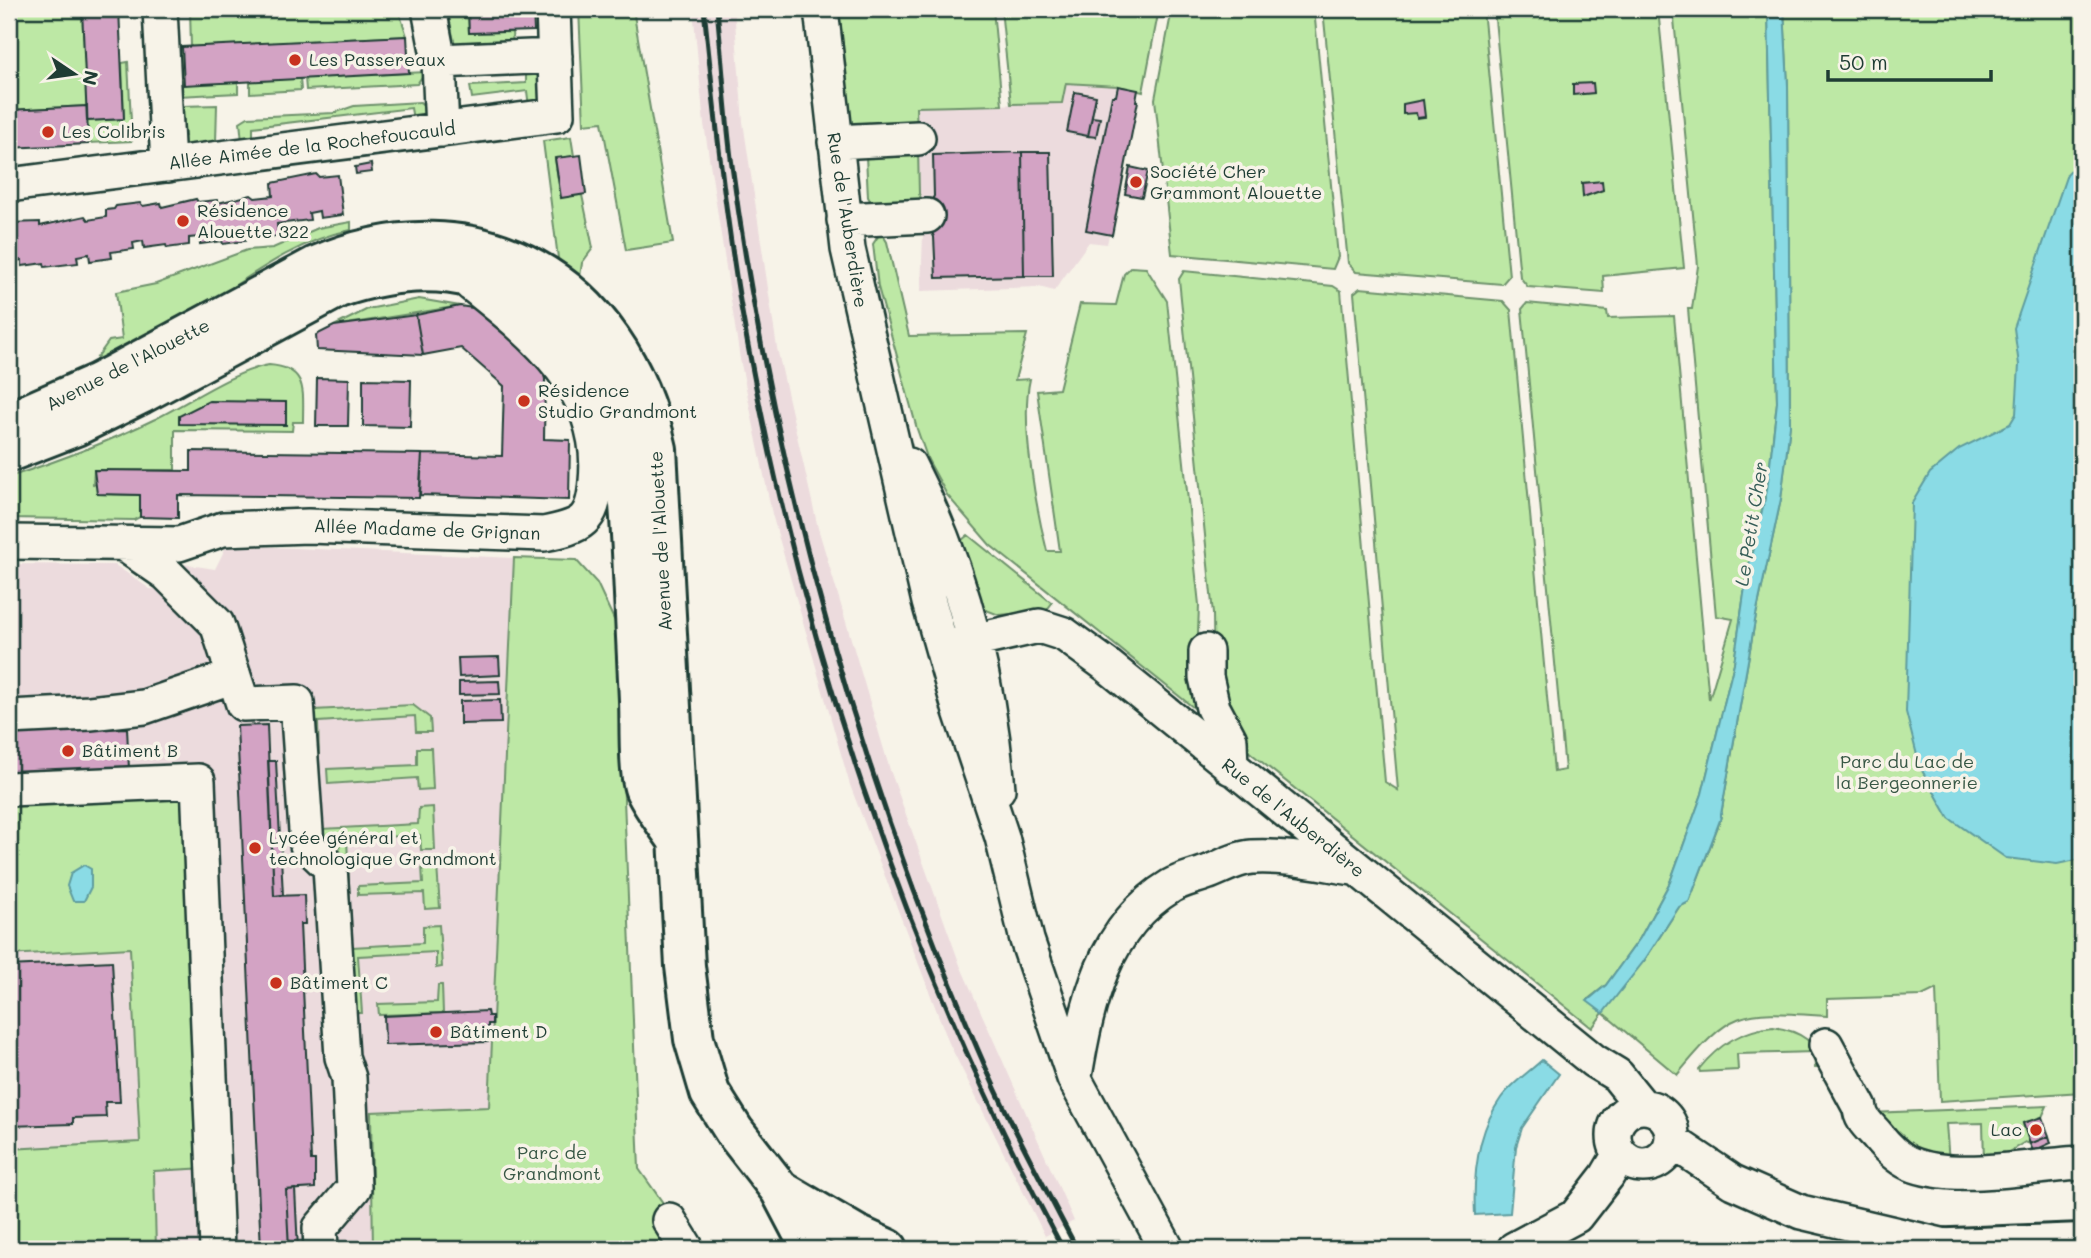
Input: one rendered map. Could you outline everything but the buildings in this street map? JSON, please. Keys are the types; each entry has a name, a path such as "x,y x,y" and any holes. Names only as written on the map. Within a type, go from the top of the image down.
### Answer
{"main road":[{"name":"Avenue de l'Alouette","path":"9,422 98,383 337,257 383,245 421,241 471,246 498,253 530,268 581,302 599,320 629,365 652,424 657,449 685,966 694,1039 710,1093 734,1131 780,1190"},
{"name":"Avenue de l'Alouette","path":"9,452 76,426 338,288 370,277 419,270 460,276 507,290 550,318 585,356 610,398 624,446 628,487 644,788 678,841"},
{"path":"780,1190 811,1249"},
{"path":"780,1190 855,1234 888,1249"},
{"path":"1940,1249 2082,1243"}],"street":[{"path":"160,9 168,165"},
{"path":"429,9 439,61 442,130"},
{"name":"Allée Aimée de la Rochefoucauld","path":"9,185 557,115 553,9"},
{"name":"Rue de l'Auberdière","path":"821,9 844,220 862,319 889,428 898,477 942,648 1039,626 1053,628 1108,666 1594,1061 1617,1075 1642,1106"},
{"path":"439,61 555,56"},
{"path":"835,142 918,138"},
{"path":"844,220 927,216"},
{"name":"Allée Madame de Grignan","path":"9,542 178,544 223,529 296,526 544,534 577,527 594,505 599,454 590,416 547,347 460,276"},
{"name":"Rue de l'Auberdière","path":"889,428 929,503 974,640"},
{"path":"122,543 167,574 217,624 243,704 297,702 306,845 330,867 342,1058 349,1078 354,1188 320,1228 321,1249"},
{"path":"974,640 992,722 1002,837"},
{"path":"942,648 971,748 1002,837 1027,940 1074,1078 1166,1247"},
{"path":"1206,651 1206,677 1213,708 1230,740 1231,768"},
{"path":"9,717 90,713 144,706 234,676"},
{"path":"9,789 198,781 217,1249"},
{"path":"1074,1078 1087,1007 1098,975 1115,944 1138,915 1171,886 1249,857 1300,859 1355,868"},
{"path":"1826,1045 1860,1108 1860,1115 1880,1139 1908,1163 1940,1170 1972,1171 2082,1163"},
{"path":"1514,1249 1576,1216 1607,1176 1617,1141 1624,1113 1642,1106 1660,1111 1667,1118 1672,1141 1664,1157 1646,1165 1627,1160 1617,1141 1594,1061"},
{"path":"1672,1141 1733,1182 1801,1212 1940,1249"},
{"path":"669,1220 687,1249"}],"shaded area":[{"path":"693,9 734,9 743,122 777,348 818,528 890,770 960,965 1074,1221 1045,1236 949,1043 850,785 772,514 740,359 704,124"},
{"path":"1066,83 1138,90 1138,101 1107,244 1089,242 1054,291 1039,287 921,291 924,204 919,194 916,107 1062,103"},
{"name":"Lycée général et technologique Grandmont","path":"227,545 514,558 489,1107 371,1113 373,1249 9,1249 9,564 115,565 150,589 155,589 170,566 183,573 183,564 215,569"}],"green space":[{"path":"9,9 82,9 87,106 9,110"},
{"path":"190,9 398,9 407,36 191,47"},
{"path":"447,9 468,9 469,33 512,32 513,47 455,46"},
{"path":"579,9 633,9 673,243 626,250 602,122 584,124"},
{"path":"839,9 993,9 1002,105 916,107 917,133 851,125"},
{"path":"1001,9 1159,9 1143,92 1118,86 1066,83 1062,103 1011,104"},
{"path":"1172,9 1314,9 1338,257 1333,269 1172,254 1155,99"},
{"path":"1323,9 1483,9 1509,276 1502,284 1356,272 1348,263"},
{"path":"1494,9 1658,9 1684,268 1603,276 1604,293 1528,287 1520,277"},
{"name":"Parc du Lac de la Bergeonnerie","path":"1673,9 1768,9 1777,402 1767,490 1747,573 1734,663 1702,794 1670,882 1640,938 1606,985 1587,1000 1644,961 1679,907 1689,902 1720,821 1756,615 1781,499 1790,425 1788,86 1784,9 2082,9 2082,1092 1940,1101 1936,989 1922,996 1827,999 1827,1016 1775,1013 1741,1018 1712,1036 1677,1075 1603,1013 1592,1028 1242,746 1214,686 1213,614 1179,279 1184,271 1333,286 1341,291 1385,782 1398,790 1354,293 1360,288 1503,301 1511,310 1554,772 1565,770 1522,309 1527,303 1607,311 1608,318 1674,316 1709,700 1733,619 1716,616 1688,309 1692,309 1698,266"},
{"path":"175,47 182,47 238,82 238,93 178,96"},
{"path":"128,62 132,141 88,143 87,121 124,119 122,63"},
{"path":"526,67 539,70 540,102 529,107 527,91 472,98 470,86 526,83"},
{"path":"425,72 417,84 306,90 305,78"},
{"path":"300,78 301,90 250,93 250,81"},
{"path":"420,102 430,111 414,125 411,108 253,127 253,144 242,141 240,122 248,117 334,113 354,106"},
{"path":"217,105 216,142 186,149 175,136 185,136 182,106"},
{"path":"571,137 574,156 555,159 561,197 582,195 593,248 582,263 580,277 559,266 543,141"},
{"path":"918,149 919,194 924,204 873,205 868,197 866,156"},
{"path":"351,222 351,230 304,245 260,269 175,324 97,363 96,359 109,341 122,339 116,292 156,284 247,250 273,248 318,228"},
{"path":"881,232 887,242 909,336 1027,334 1015,380 1030,379 1027,397 1028,441 1034,489 1047,551 1060,551 1037,391 1059,389 1080,304 1116,305 1124,274 1131,267 1146,268 1167,301 1199,605 1197,663 1209,720 990,545 947,495 928,460 917,429 878,287 873,244"},
{"path":"419,299 460,306 334,326 368,309"},
{"path":"269,365 291,371 301,383 303,422 293,422 292,431 175,430 175,470 94,470 93,484 97,485 97,494 140,495 140,517 134,520 9,518 9,477 118,436 225,381"},
{"path":"968,535 1052,603 1046,611 999,615 981,608 957,544"},
{"name":"Parc de Grandmont","path":"514,558 576,560 597,583 617,626 639,1169 663,1203 670,1249 373,1249 371,1112 489,1107"},
{"path":"413,705 430,718 431,732 416,732 415,716 318,722 321,829 418,824 419,808 433,807 435,850 421,850 420,835 347,839 352,947 423,943 423,926 439,925 442,967 436,968 436,952 358,956 362,1013 347,1013 339,837 322,837 311,827 305,723 308,714 313,710"},
{"path":"417,748 431,748 433,789 418,790 417,778 328,784 327,769 417,765"},
{"path":"187,788 207,1168 154,1171 156,1249 9,1249 9,1149 140,1142 130,948 9,955 9,795"},
{"path":"422,866 437,866 440,908 425,909 424,893 358,895 358,886 423,883"},
{"path":"438,985 442,985 443,1013 379,1015 378,1004 437,1002"},
{"path":"1773,1027 1792,1031 1807,1039 1828,1068 1815,1068 1814,1052 1737,1054 1738,1070 1700,1072 1699,1069 1707,1060 1732,1040 1751,1031"},
{"path":"2047,1106 2042,1117 2023,1124 2030,1144 2025,1142 1992,1162 1984,1161 1983,1123 1946,1124 1949,1162 1919,1157 1871,1113"}],"water":[{"name":"Le Petit Cher","path":"1768,9 1784,9 1788,86 1790,425 1781,499 1756,615 1720,820 1689,902 1679,907 1644,961 1603,1013 1587,1001 1606,985 1640,938 1670,882 1702,794 1734,663 1747,573 1767,490 1777,402"},
{"path":"2082,158 2082,859 2057,864 2006,858 1949,818 1920,767 1906,712 1912,503 1930,473 1959,449 2010,424 2016,414 2019,365 2014,328 2067,174"},
{"path":"84,865 91,869 91,887 84,901 73,901 67,886 71,873"},
{"path":"1542,1060 1559,1074 1522,1128 1516,1147 1510,1213 1475,1215 1478,1154 1493,1111 1505,1093"}],"railway":[{"path":"704,9 724,192 740,301 764,425 792,547 825,668 863,788 953,1023 1006,1137 1063,1249"},
{"path":"717,9 731,158 748,273 795,501 824,613 857,724 934,943 1001,1101 1077,1249"}],"place":[{"name":"Les Passereaux","path":"295,60"},
{"name":"Les Colibris","path":"48,132"},
{"name":"Société Cher Grammont Alouette","path":"1136,182"},
{"name":"Résidence Alouette 322","path":"183,221"},
{"name":"Résidence Studio Grandmont","path":"524,401"},
{"name":"Bâtiment B","path":"68,751"},
{"name":"Lycée général et technologique Grandmont","path":"255,848"},
{"name":"Bâtiment C","path":"276,983"},
{"name":"Bâtiment D","path":"436,1032"},
{"name":"Lac","path":"2036,1130"}]}
